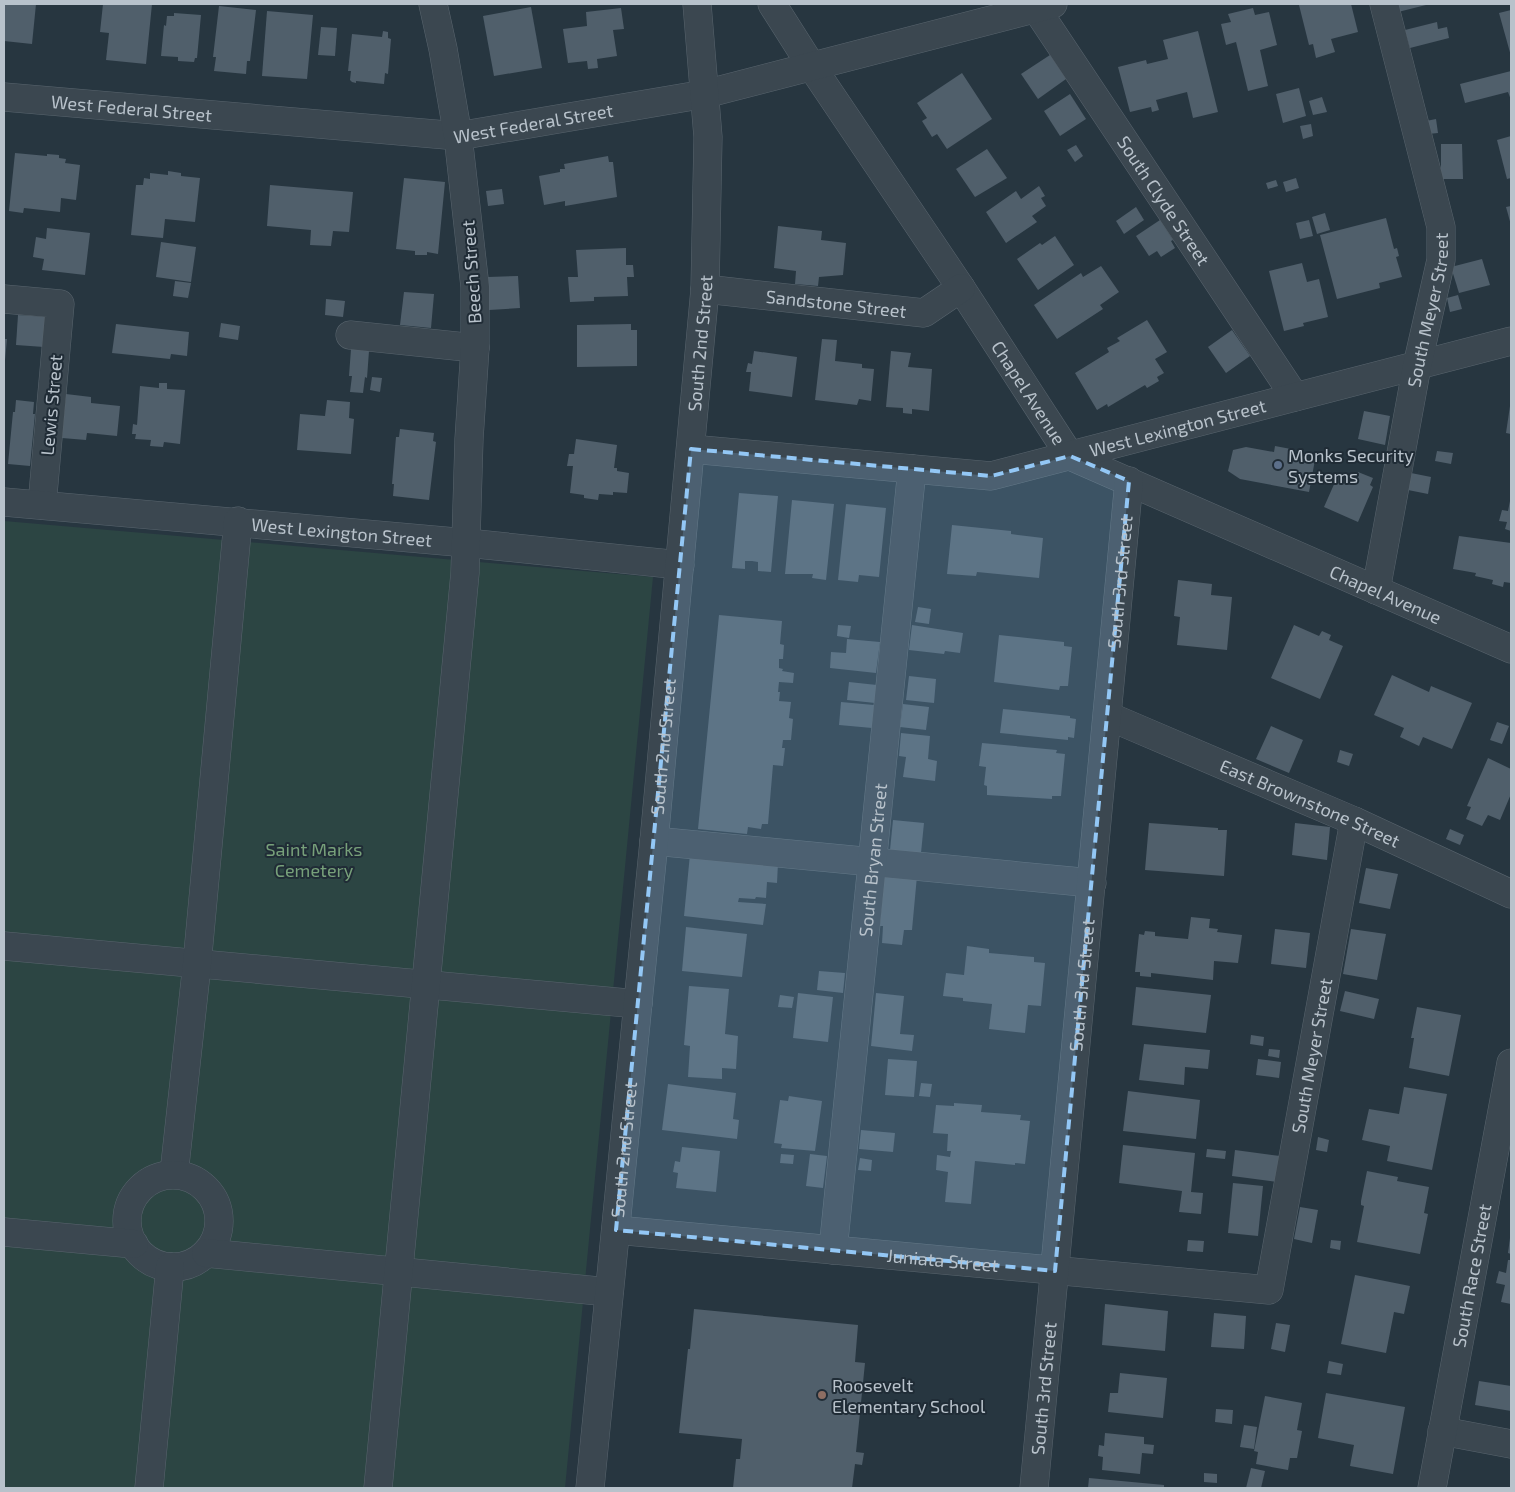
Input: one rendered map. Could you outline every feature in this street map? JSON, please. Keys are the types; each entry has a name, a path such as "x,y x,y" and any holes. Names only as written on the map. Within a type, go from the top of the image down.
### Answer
{"street":[{"name":"Beech Street","path":"378,1488 467,543 469,439 475,348 475,287 458,136 443,49 432,4"},
{"name":"South 2nd Street","path":"590,1488 654,841 705,289 708,137 697,4"},
{"name":"Chapel Avenue","path":"772,4 1070,456 1511,649"},
{"name":"South Meyer Street","path":"1376,590 1417,366 1440,260 1441,228 1384,4"},
{"name":"West Federal Street","path":"4,97 458,136 705,94 1040,5"},
{"name":"South Clyde Street","path":"1040,5 1295,397"},
{"name":"Sandstone Street","path":"705,289 924,313 961,288"},
{"name":"Lewis Street","path":"4,299 60,304 42,505"},
{"path":"350,335 475,348"},
{"name":"West Lexington Street","path":"691,449 991,476 1511,341"},
{"name":"South Bryan Street","path":"833,1250 874,862 912,469"},
{"name":"South 3rd Street","path":"1034,1488 1129,481"},
{"name":"West Lexington Street","path":"4,502 467,543 680,565"},
{"path":"174,1174 197,964 238,522"},
{"name":"East Brownstone Street","path":"1108,716 1354,821 1511,894"},
{"name":"South Meyer Street","path":"1269,1290 1354,821"},
{"path":"654,841 1092,883"},
{"path":"4,946 638,1004"},
{"name":"South Race Street","path":"1432,1488 1511,1063"},
{"path":"174,1174 190,1177 203,1185 213,1197 219,1211 220,1226 215,1241 206,1253 193,1262 178,1267 170,1267 149,1260 138,1250 130,1238 127,1223 128,1208 135,1194 146,1183 160,1176 174,1174"},
{"name":"Juniata Street","path":"616,1230 1269,1290"},
{"path":"4,1232 134,1244"},
{"path":"206,1253 609,1292"},
{"path":"149,1488 170,1267"},
{"path":"1442,1431 1511,1444"}],"highlighted area":[{"path":"691,449 991,476 1070,456 1129,481 1055,1271 616,1230"}],"green space":[{"name":"Saint Marks Cemetery","path":"4,521 653,577 565,1488 4,1488"}],"building":[{"path":"5,4 36,4 32,44 4,41"},
{"path":"103,4 152,4 146,64 106,60 109,33 100,32"},
{"path":"1351,4 1358,32 1331,39 1335,52 1316,58 1313,44 1309,45 1299,5"},
{"path":"1396,4 1430,4 1398,12"},
{"path":"219,6 256,10 250,61 247,61 246,74 214,71 216,57 213,57"},
{"path":"531,7 542,68 494,76 483,16"},
{"path":"621,8 624,29 613,30 617,56 597,59 598,68 588,69 587,61 568,63 563,29 587,26 586,12"},
{"path":"1253,8 1255,15 1269,12 1277,45 1260,50 1268,86 1248,91 1236,42 1226,45 1221,24 1231,22 1228,14"},
{"path":"1511,10 1511,56 1499,13"},
{"path":"267,11 313,15 307,79 262,76"},
{"path":"174,13 201,15 197,58 195,58 194,62 178,61 178,57 161,56 164,25 166,26 167,16 174,16"},
{"path":"1437,22 1438,29 1447,27 1449,38 1410,48 1405,30"},
{"path":"321,27 337,28 335,56 318,55"},
{"path":"383,31 388,32 388,38 391,39 388,74 385,73 384,84 352,82 350,80 351,71 348,71 352,34 382,37"},
{"path":"1198,31 1218,112 1193,118 1187,92 1156,100 1159,110 1152,112 1151,107 1130,112 1118,67 1146,60 1147,64 1168,59 1163,40"},
{"path":"1050,55 1066,79 1038,99 1021,74"},
{"path":"1511,71 1511,100 1508,92 1465,103 1460,84"},
{"path":"962,73 992,119 947,149 937,134 932,137 922,121 927,118 917,103"},
{"path":"1299,88 1306,116 1283,123 1276,94"},
{"path":"1070,94 1086,119 1060,136 1044,111"},
{"path":"1322,97 1327,112 1313,115 1309,101"},
{"path":"1436,119 1438,133 1428,134 1426,121"},
{"path":"1311,124 1313,136 1303,139 1300,126"},
{"path":"1511,136 1511,178 1507,179 1497,140"},
{"path":"1441,144 1462,144 1463,179 1441,179"},
{"path":"1076,145 1083,156 1075,162 1067,150"},
{"path":"987,149 1007,178 975,197 956,169"},
{"path":"15,153 47,156 47,154 59,155 59,158 66,159 65,163 80,165 76,200 61,198 60,212 24,208 23,213 9,211"},
{"path":"608,156 609,162 613,162 617,197 565,206 565,201 544,205 539,176 560,172 560,169 565,169 564,164"},
{"path":"168,171 181,173 181,176 200,178 195,222 165,219 163,238 131,235 136,185 143,185 144,178 150,179 150,173 168,175"},
{"path":"404,178 445,182 438,254 427,252 427,255 415,255 415,251 396,249"},
{"path":"1296,178 1299,188 1286,192 1283,182"},
{"path":"1276,180 1278,186 1268,189 1266,183"},
{"path":"270,185 353,192 349,232 333,231 331,246 310,245 311,230 267,226"},
{"path":"1039,186 1045,196 1041,198 1046,206 1032,216 1037,222 1006,243 986,212 1016,191 1021,199"},
{"path":"502,189 504,204 488,206 486,191"},
{"path":"1511,206 1511,225 1506,207"},
{"path":"1136,207 1144,220 1124,234 1116,221"},
{"path":"1325,213 1330,230 1317,234 1312,217"},
{"path":"1386,218 1394,249 1397,248 1399,256 1396,257 1402,277 1379,283 1380,288 1337,299 1320,235"},
{"path":"1160,220 1173,240 1171,241 1175,248 1161,257 1157,251 1149,256 1136,236"},
{"path":"1309,220 1313,236 1300,239 1296,223"},
{"path":"778,226 822,231 821,240 846,243 843,275 819,277 818,286 795,284 796,271 774,268"},
{"path":"47,228 90,233 85,275 42,270 44,259 33,257 36,237 46,239"},
{"path":"1055,236 1074,265 1038,290 1017,259 1040,243 1042,245"},
{"path":"161,242 196,247 191,282 156,277"},
{"path":"626,248 626,265 633,265 634,277 627,277 628,296 594,297 594,301 570,302 568,277 578,277 576,250"},
{"path":"1482,259 1490,285 1459,293 1451,267"},
{"path":"1302,263 1307,282 1319,279 1328,317 1303,323 1304,326 1284,331 1269,271"},
{"path":"1101,266 1119,292 1100,305 1103,309 1057,339 1034,305 1081,273 1083,277"},
{"path":"518,276 520,308 489,310 488,277"},
{"path":"175,281 191,283 188,298 173,296"},
{"path":"404,292 434,294 431,328 400,325"},
{"path":"1458,295 1462,309 1450,312 1447,298"},
{"path":"326,299 345,301 343,317 325,315"},
{"path":"18,315 46,317 44,347 16,345"},
{"path":"1147,320 1167,352 1155,359 1164,373 1157,377 1159,381 1147,388 1145,385 1108,407 1107,404 1097,410 1075,373 1109,352 1107,348 1120,341 1117,338"},
{"path":"221,323 240,326 238,340 219,337"},
{"path":"116,324 189,332 187,356 171,354 170,359 112,353"},
{"path":"631,324 631,330 637,330 637,366 577,367 577,325"},
{"path":"1232,330 1250,356 1226,373 1208,347"},
{"path":"4,339 7,339 5,360 4,360"},
{"path":"822,339 837,340 835,361 862,364 862,368 874,369 871,401 859,399 857,405 815,400"},
{"path":"351,349 369,351 367,378 365,377 363,393 350,392 352,376 349,376"},
{"path":"754,351 797,357 792,397 749,391 751,372 746,372 748,363 752,364"},
{"path":"891,351 911,353 908,367 932,369 929,411 912,409 912,414 903,413 903,408 886,407"},
{"path":"372,377 382,378 380,392 370,390"},
{"path":"159,383 167,383 167,389 185,390 180,444 164,442 163,447 150,446 151,440 135,439 136,434 132,434 133,424 137,425 140,386 159,388"},
{"path":"66,394 91,397 91,403 120,406 117,436 87,433 86,440 62,438"},
{"path":"16,400 34,402 33,414 35,414 30,466 8,464"},
{"path":"327,400 350,402 349,418 354,419 351,454 297,450 300,414 325,416"},
{"path":"1511,406 1511,434 1506,433"},
{"path":"1364,411 1390,416 1385,445 1358,439"},
{"path":"400,429 434,433 433,441 436,442 429,500 393,496 394,484 392,484 396,437 399,437"},
{"path":"576,439 617,445 614,468 617,468 617,471 629,473 627,493 599,494 598,500 570,493 573,466 567,466 569,454 574,454"},
{"path":"1275,446 1291,449 1290,455 1315,460 1309,492 1240,479 1228,471 1233,450 1246,447 1274,452"},
{"path":"1437,451 1453,453 1451,464 1435,461"},
{"path":"1358,472 1373,478 1370,485 1373,487 1358,522 1324,507 1339,473 1355,479"},
{"path":"1411,473 1431,477 1428,494 1408,490"},
{"path":"739,493 778,496 771,572 758,571 758,562 752,561 745,561 745,569 732,568"},
{"path":"792,500 834,504 826,580 812,578 813,574 785,574"},
{"path":"1510,501 1511,531 1505,529 1507,522 1499,521 1502,510 1508,511"},
{"path":"846,504 886,508 879,577 859,575 858,582 838,580"},
{"path":"952,525 1011,531 1011,534 1043,538 1039,578 977,572 976,576 947,574"},
{"path":"1459,536 1511,543 1511,583 1504,582 1503,587 1492,584 1493,580 1475,576 1476,573 1453,569"},
{"path":"1178,580 1212,584 1211,595 1232,597 1227,650 1177,645 1180,617 1174,616"},
{"path":"918,607 931,609 929,624 915,622"},
{"path":"719,615 782,621 780,644 784,645 783,659 779,659 779,668 783,669 782,671 794,673 793,683 779,682 779,701 791,702 789,718 793,719 791,740 783,740 782,748 785,748 783,766 773,765 768,824 762,824 761,829 748,827 747,834 698,829"},
{"path":"838,625 851,626 849,638 837,636"},
{"path":"912,625 963,633 960,653 945,651 944,654 909,650"},
{"path":"1294,625 1319,636 1322,631 1331,635 1329,640 1343,646 1320,699 1271,678"},
{"path":"999,635 1064,642 1064,646 1072,647 1068,686 1060,686 1059,690 994,682"},
{"path":"847,639 880,642 876,673 830,668 831,652 846,653"},
{"path":"1392,675 1429,692 1431,686 1472,703 1452,749 1423,737 1419,746 1400,737 1404,728 1374,715"},
{"path":"909,676 936,679 934,703 906,700"},
{"path":"849,682 877,685 875,703 847,700"},
{"path":"841,702 874,705 872,728 839,725"},
{"path":"903,704 929,707 926,730 900,727"},
{"path":"1003,709 1070,716 1070,718 1076,719 1074,738 1068,737 1068,740 1000,733"},
{"path":"1497,722 1509,726 1502,744 1490,740"},
{"path":"1271,726 1303,740 1289,773 1256,759"},
{"path":"901,733 930,736 928,759 937,761 935,781 903,777 906,757 899,756"},
{"path":"982,743 1057,750 1056,753 1065,754 1061,796 1052,796 1052,799 987,795 987,786 984,785 986,767 979,766"},
{"path":"1340,750 1353,754 1349,766 1337,762"},
{"path":"1488,758 1511,769 1511,794 1500,820 1488,815 1482,826 1466,819 1471,807 1467,806"},
{"path":"893,820 924,823 921,853 890,850"},
{"path":"1149,823 1227,830 1224,876 1145,870"},
{"path":"1295,823 1330,827 1327,860 1292,855"},
{"path":"1450,829 1464,835 1460,845 1446,839"},
{"path":"690,854 778,863 777,883 767,882 766,898 739,898 738,902 766,904 763,925 684,916"},
{"path":"1366,868 1398,874 1390,909 1359,903"},
{"path":"885,872 917,876 912,930 904,930 902,945 882,943 883,926 880,926"},
{"path":"1191,917 1210,919 1209,928 1218,929 1217,932 1242,935 1238,963 1214,961 1213,980 1151,973 1151,977 1140,976 1140,972 1135,972 1139,934 1144,935 1145,931 1155,932 1155,936 1188,939"},
{"path":"686,927 747,934 742,977 682,971"},
{"path":"1275,929 1310,933 1306,968 1271,964"},
{"path":"1351,929 1386,934 1377,980 1343,974"},
{"path":"967,946 989,949 989,953 1034,957 1034,962 1045,963 1041,1006 1028,1005 1025,1033 989,1029 992,1004 963,1001 963,998 943,996 946,973 964,975"},
{"path":"819,971 845,973 843,993 817,990"},
{"path":"689,986 729,989 725,1034 738,1036 736,1069 722,1068 722,1079 688,1077 690,1046 684,1045"},
{"path":"1136,987 1211,995 1206,1033 1132,1025"},
{"path":"1345,991 1379,999 1374,1019 1340,1011"},
{"path":"798,993 833,997 828,1042 793,1038"},
{"path":"876,993 904,996 900,1034 914,1035 912,1051 871,1046"},
{"path":"780,995 794,997 792,1008 778,1007"},
{"path":"1417,1007 1461,1015 1449,1076 1409,1068 1414,1038 1411,1038"},
{"path":"1251,1035 1264,1037 1263,1046 1250,1044"},
{"path":"1144,1044 1210,1050 1208,1069 1185,1067 1184,1085 1139,1080"},
{"path":"1269,1049 1280,1050 1279,1058 1268,1056"},
{"path":"888,1059 917,1061 914,1097 885,1095"},
{"path":"1258,1059 1281,1062 1279,1078 1256,1075"},
{"path":"921,1083 932,1084 930,1097 919,1096"},
{"path":"668,1084 736,1093 733,1119 739,1120 737,1139 662,1130"},
{"path":"1404,1087 1447,1094 1432,1170 1387,1161 1390,1146 1362,1140 1369,1109 1399,1114"},
{"path":"1128,1091 1200,1100 1196,1139 1123,1131"},
{"path":"789,1096 822,1101 815,1151 781,1148 782,1144 774,1143 780,1100 788,1101"},
{"path":"954,1103 982,1105 981,1112 1021,1115 1020,1120 1030,1121 1025,1164 1015,1163 1015,1165 975,1161 971,1204 945,1202 948,1172 936,1170 937,1155 950,1157 951,1151 947,1151 948,1134 933,1133 936,1105 954,1106"},
{"path":"861,1130 895,1133 893,1152 859,1149"},
{"path":"1318,1137 1329,1140 1327,1152 1316,1150"},
{"path":"1123,1145 1195,1153 1191,1192 1203,1193 1201,1214 1179,1212 1182,1191 1119,1183"},
{"path":"682,1147 720,1151 716,1192 676,1188 678,1173 673,1172 675,1161 680,1162"},
{"path":"1207,1149 1226,1151 1225,1159 1206,1157"},
{"path":"1235,1150 1280,1156 1277,1182 1232,1176"},
{"path":"781,1154 794,1155 793,1164 780,1163"},
{"path":"810,1154 827,1156 823,1188 806,1186"},
{"path":"860,1158 872,1160 871,1171 858,1170"},
{"path":"1367,1171 1398,1177 1397,1181 1429,1187 1424,1213 1428,1214 1420,1254 1357,1242 1364,1206 1361,1205 1361,1201"},
{"path":"1233,1183 1263,1186 1258,1236 1228,1233"},
{"path":"1300,1207 1318,1210 1312,1243 1294,1239"},
{"path":"1511,1238 1511,1254 1508,1253"},
{"path":"1188,1240 1204,1241 1203,1252 1187,1251"},
{"path":"1331,1240 1341,1241 1340,1250 1330,1248"},
{"path":"1508,1260 1511,1260 1511,1304 1501,1302 1505,1285 1496,1283 1499,1271 1506,1273"},
{"path":"1355,1275 1410,1286 1404,1314 1394,1312 1386,1353 1341,1344"},
{"path":"1105,1304 1168,1311 1165,1351 1102,1345"},
{"path":"694,1309 858,1325 855,1362 865,1363 856,1452 864,1453 862,1465 855,1464 852,1488 733,1488 736,1459 740,1459 742,1439 679,1433"},
{"path":"1214,1313 1246,1316 1244,1349 1211,1347"},
{"path":"1276,1323 1290,1325 1285,1352 1271,1349"},
{"path":"1329,1361 1343,1364 1341,1375 1327,1373"},
{"path":"1120,1373 1167,1378 1163,1418 1108,1412 1110,1393 1118,1393"},
{"path":"1479,1381 1511,1386 1511,1411 1475,1405"},
{"path":"1326,1393 1405,1407 1393,1474 1350,1466 1354,1445 1318,1438"},
{"path":"1265,1396 1302,1403 1297,1430 1302,1431 1297,1458 1290,1458 1288,1470 1256,1464 1258,1452 1254,1451"},
{"path":"1216,1409 1233,1410 1232,1424 1215,1422"},
{"path":"1244,1425 1257,1427 1254,1449 1240,1447"},
{"path":"1105,1433 1144,1437 1144,1444 1154,1445 1153,1454 1142,1453 1140,1474 1102,1470 1103,1457 1098,1456 1099,1445 1104,1446"},
{"path":"1251,1468 1265,1471 1261,1488 1246,1488"},
{"path":"1204,1473 1217,1474 1217,1483 1204,1482"},
{"path":"1089,1478 1164,1485 1164,1488 1088,1488"}],"place":[{"name":"Monks Security Systems","path":"1278,465"},
{"name":"Roosevelt Elementary School","path":"822,1395"}]}
